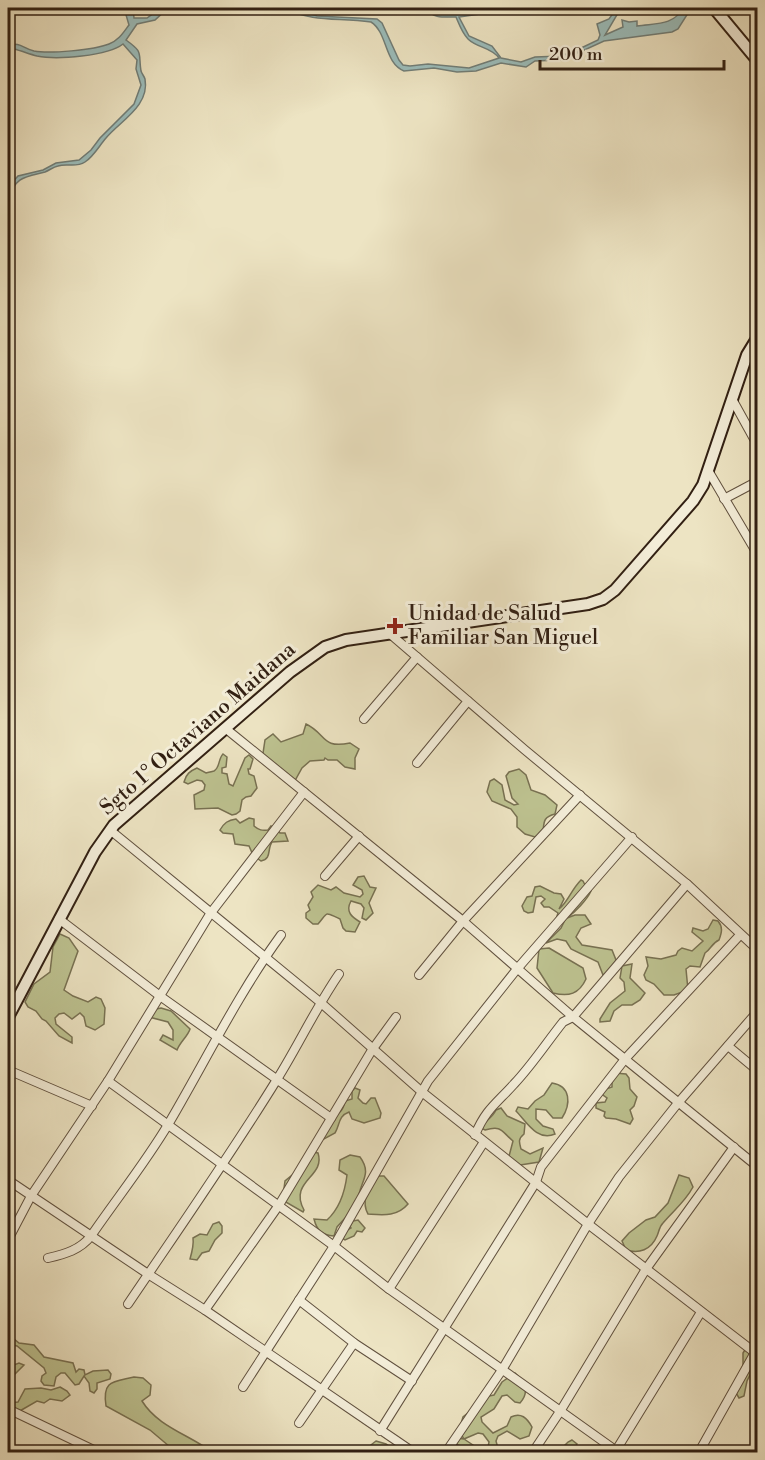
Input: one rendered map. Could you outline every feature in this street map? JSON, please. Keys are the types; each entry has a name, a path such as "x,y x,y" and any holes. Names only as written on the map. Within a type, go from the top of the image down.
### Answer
{"main road":[{"path":"714,8 758,62"},
{"name":"Sgto 1° Octaviano Maidana","path":"9,1011 95,852 110,830 290,672 325,647 346,640 588,604 603,599 615,590 693,501 709,472 747,356 758,337"}],"street":[{"path":"732,399 758,446"},
{"path":"709,472 758,555"},
{"path":"724,499 758,481"},
{"path":"389,633 687,884 758,950"},
{"path":"364,719 417,657"},
{"path":"417,764 468,701"},
{"path":"225,728 464,921 573,1017 758,1167"},
{"path":"10,1236 31,1196 108,1082 210,914 304,792"},
{"path":"419,975 464,921 580,795"},
{"path":"110,830 320,1002 372,1050 475,1135 701,1312 756,1351 699,1452"},
{"path":"325,876 359,836"},
{"path":"243,1388 334,1246 428,1081 517,969 632,837"},
{"path":"475,1135 492,1105 515,1084 563,1022 573,1017 687,884"},
{"path":"59,919 160,996 218,1035 331,1118"},
{"path":"48,1258 64,1255 84,1245 91,1236 168,1125 218,1035 264,958 281,935"},
{"path":"380,1431 536,1182 540,1167 626,1059 740,935"},
{"path":"128,1304 223,1165 339,974"},
{"path":"446,1452 502,1370 588,1224 619,1177 678,1103 758,1011"},
{"path":"205,1310 279,1205 372,1050 396,1017"},
{"path":"728,1046 758,1071"},
{"path":"8,1070 92,1106"},
{"path":"108,1082 279,1205 445,1330 561,1410 616,1452 701,1312"},
{"path":"389,1289 484,1142"},
{"path":"533,1452 646,1269 734,1148"},
{"path":"8,1180 205,1310 413,1452"},
{"path":"299,1300 354,1343 412,1381"},
{"path":"299,1423 354,1343"},
{"path":"8,1409 98,1452"}],"green space":[{"path":"306,724 329,742 350,743 359,749 355,758 355,769 345,767 337,760 325,758 310,761 302,768 292,786 262,760 265,740 273,734 281,742 303,734"},
{"path":"223,754 227,757 226,767 222,768 222,773 227,774 229,784 233,786 245,758 249,755 253,759 248,769 249,774 254,776 257,788 251,796 242,800 240,811 236,814 232,815 218,808 195,809 194,795 204,790 205,785 202,781 197,780 188,784 184,782 186,777 197,768 206,773 214,771"},
{"path":"519,769 526,775 531,790 545,795 557,805 555,814 545,820 543,832 535,837 525,834 517,827 517,817 511,809 492,801 487,792 490,781 494,779 502,785 505,800 514,805 518,804 512,798 506,776 509,772"},
{"path":"249,818 254,819 254,826 259,829 268,830 271,826 280,833 285,833 288,841 272,842 267,858 261,861 253,855 249,846 235,844 233,834 223,833 220,830 231,820 236,819 240,823"},
{"path":"364,876 370,887 376,888 369,903 373,913 366,920 362,918 364,908 361,904 351,901 349,911 360,922 355,932 346,931 340,919 329,914 318,924 313,924 306,918 306,913 310,910 308,905 313,897 311,892 318,885 331,890 336,887 344,893 360,897 363,894 362,890 353,885 358,877"},
{"path":"581,880 588,891 591,891 567,918 585,915 591,924 581,928 576,937 582,945 612,950 616,960 611,969 603,975 598,962 571,949 566,941 557,939 546,943 561,928 565,920 556,919 558,913 549,907 544,907 541,903 545,899 541,896 536,897 533,912 524,911 522,906 527,897 532,896 535,887 540,886 561,894 564,899 559,909"},
{"path":"713,920 718,921 721,925 719,940 705,953 700,967 690,966 686,969 688,990 674,995 664,995 654,984 646,980 644,975 648,966 646,957 661,959 676,955 682,948 692,951 703,941 692,932 693,928 703,931 708,929"},
{"path":"60,934 69,938 78,951 64,990 88,1002 96,997 101,999 105,1008 104,1024 95,1030 86,1026 84,1017 80,1013 72,1019 64,1013 55,1018 56,1024 72,1037 72,1043 59,1036 25,1002 34,984 50,972 53,947"},
{"path":"549,948 583,968 586,979 577,991 564,995 553,993 537,968 539,949"},
{"path":"632,964 630,978 645,993 632,1005 622,1005 614,1011 610,1021 600,1022 610,1003 625,991 624,982 620,978 622,966"},
{"path":"156,1009 171,1011 190,1029 177,1050 160,1040 163,1035 173,1040 173,1030 168,1022 149,1017"},
{"path":"615,1073 626,1074 629,1078 630,1089 637,1097 630,1110 633,1119 630,1124 606,1118 605,1112 596,1108 596,1103 605,1102 607,1098 603,1095 603,1090 612,1087"},
{"path":"552,1083 563,1088 568,1096 568,1102 562,1118 553,1118 546,1110 536,1109 536,1119 543,1126 553,1129 555,1134 549,1136 537,1133 516,1111 518,1107 528,1109 544,1095"},
{"path":"355,1088 360,1090 358,1098 363,1103 366,1104 371,1098 375,1098 381,1113 380,1118 364,1123 352,1119 349,1112 341,1118 335,1133 324,1139 322,1132 327,1115 341,1111 345,1101 352,1099 352,1091"},
{"path":"501,1108 507,1116 525,1124 524,1134 520,1141 521,1149 530,1154 543,1148 539,1162 514,1166 508,1160 513,1141 498,1129 481,1128 496,1110"},
{"path":"313,1152 318,1153 319,1161 301,1192 303,1212 284,1201 285,1181"},
{"path":"350,1155 360,1157 365,1169 358,1204 337,1227 334,1236 326,1235 318,1229 314,1219 327,1220 338,1205 347,1175 339,1170 340,1160"},
{"path":"679,1175 689,1178 693,1187 683,1202 662,1225 648,1248 640,1251 626,1250 622,1241 646,1220 655,1217 668,1203"},
{"path":"384,1176 408,1204 404,1208 390,1214 368,1214 365,1205 366,1196 374,1178"},
{"path":"358,1220 365,1228 362,1232 357,1231 354,1236 345,1240 340,1237 342,1233 351,1228 353,1221"},
{"path":"219,1222 222,1226 222,1233 209,1251 202,1253 197,1260 190,1259 193,1238 200,1234 207,1235 213,1224"},
{"path":"8,1334 19,1343 34,1345 44,1357 73,1363 76,1372 79,1369 84,1370 85,1375 93,1371 108,1370 111,1374 110,1379 97,1383 94,1393 90,1391 89,1383 84,1376 79,1384 75,1385 65,1373 61,1373 56,1377 54,1386 44,1385 41,1381 42,1376 46,1373 44,1368 17,1346 8,1344"},
{"path":"757,1342 757,1365 747,1381 744,1396 739,1398 736,1393 743,1365 743,1353 748,1345"},
{"path":"8,1360 14,1365 19,1363 24,1365 10,1379 8,1397"},
{"path":"515,1373 525,1387 523,1399 520,1403 507,1395 502,1396 494,1409 481,1417 482,1422 493,1433 507,1426 511,1417 521,1416 532,1427 529,1436 520,1439 507,1431 498,1436 496,1441 499,1452 476,1452 456,1444 454,1442 457,1438 464,1439 459,1431 463,1417 489,1396 494,1395 502,1382","holes":["478,1433 483,1434 489,1442 488,1447 479,1449 464,1439"]},
{"path":"134,1377 143,1378 151,1385 150,1395 142,1401 157,1418 212,1452 176,1452 150,1430 106,1406 105,1397 108,1387 115,1382"},
{"path":"60,1387 70,1395 62,1401 50,1399 44,1403 37,1401 18,1412 8,1405 8,1403 18,1402 25,1389 51,1390"},
{"path":"572,1440 577,1444 573,1452 543,1452 564,1446"},
{"path":"376,1441 386,1444 394,1450 393,1452 362,1452"}],"water":[{"path":"124,8 133,8 134,18 147,18 161,8 168,8 155,20 137,24 126,40 138,51 141,71 145,79 145,89 139,105 85,162 78,165 56,166 22,179 14,186 8,199 9,186 18,176 43,170 56,163 79,160 91,150 134,104 141,85 136,69 137,60 123,44 106,52 57,58 37,56 14,49 8,54 8,45 16,44 34,51 50,52 83,50 109,44 118,38 129,25"},
{"path":"282,8 293,8 317,16 377,19 382,23 403,65 428,64 469,68 499,58 496,54 468,39 456,17 435,16 427,8 451,12 491,8 480,14 459,17 469,36 492,46 501,58 521,62 535,57 562,56 572,51 573,55 559,60 535,61 526,67 501,63 476,71 457,72 434,68 404,71 393,62 381,33 371,22 316,18"},
{"path":"617,8 621,8 605,35 623,27 622,20 637,21 637,26 657,24 674,18 683,8 706,8 690,10 678,29 672,32 604,41 578,53 577,50 598,40 600,35 597,24 609,19"}],"place":[{"name":"Unidad de Salud Familiar San Miguel","path":"395,626"}]}
